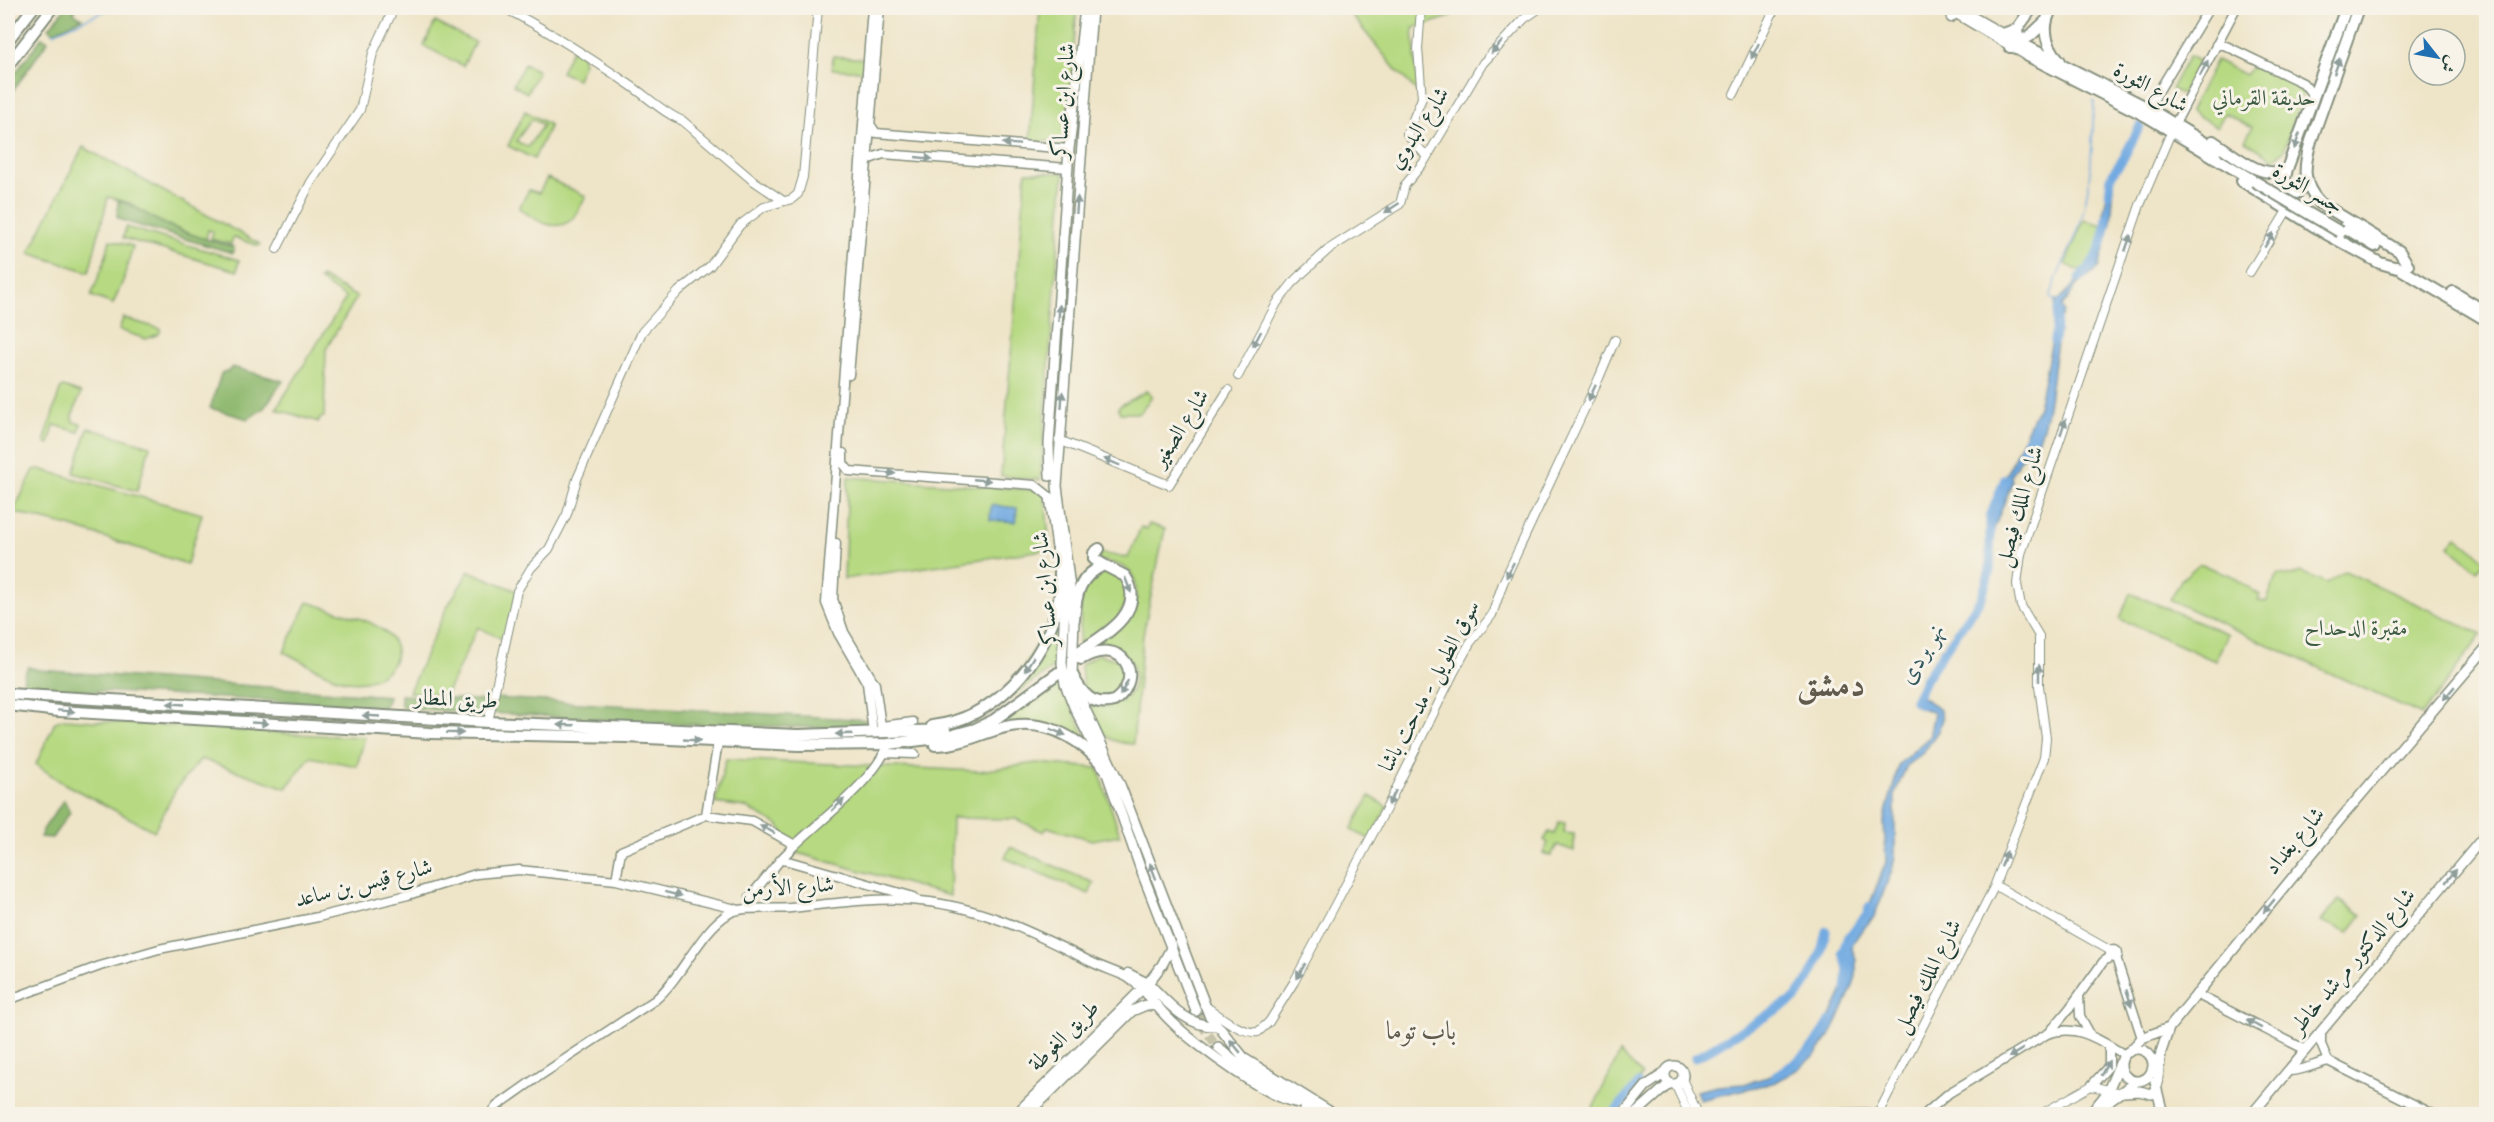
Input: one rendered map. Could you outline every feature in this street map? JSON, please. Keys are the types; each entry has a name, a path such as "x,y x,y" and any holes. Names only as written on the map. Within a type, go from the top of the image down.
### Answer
{"highway":[{"path":"8,40 33,8"},
{"path":"8,64 52,8"},
{"path":"2015,45 2018,29 2032,8"},
{"path":"2052,8 2046,21 2045,32 2050,49 2064,66"},
{"path":"2283,187 2289,193 2297,193 2303,188 2305,164 2311,141 2359,8"},
{"path":"2288,209 2283,187 2287,169 2343,11"},
{"path":"2015,45 2030,36 2046,21"},
{"path":"2003,34 2018,29"},
{"path":"2018,29 2022,36 2030,36"},
{"name":"شارع الثورة","path":"2015,45 2028,56 2147,111"},
{"name":"شارع الثورة","path":"2015,45 2064,66 2147,111 2257,179"},
{"path":"2287,169 2257,179 2169,137 2149,122 2147,111 2162,112 2177,120 2257,179 2288,209 2310,223 2339,228 2487,312"},
{"name":"جسر الثورة","path":"2257,179 2339,228"},
{"path":"2305,179 2312,195 2339,228"},
{"path":"2310,223 2318,215 2320,203"},
{"path":"2405,267 2487,320"},
{"path":"1072,674 1086,697 1096,702 1114,701 1125,690 1129,671 1123,660 1114,652 1107,650 1080,655 1115,627 1131,605 1131,589 1125,576 1094,559 1094,554 1099,549"},
{"path":"1074,619 1075,600 1080,584 1089,574 1104,566"},
{"path":"903,733 971,715 992,703 1011,688 1029,666 1049,630 1059,603 1060,571"},
{"path":"903,733 936,732 966,726 984,718 1057,671 994,720 959,734 920,741"},
{"name":"طريق المطار","path":"8,694 488,722 798,735 879,731 903,733"},
{"name":"طريق المطار","path":"8,705 59,711 430,733 626,737 887,749 920,741"},
{"path":"920,741 936,745 958,743 1004,728 1028,725 1048,728 1080,743 1089,749 1105,768"}],"main road":[{"path":"872,8 826,603 838,633 867,683 879,731"},
{"path":"880,8 844,465 849,471 1035,485 1050,496"},
{"name":"شارع ابن عساكر","path":"1050,476 1049,444 1069,149 1085,8"},
{"name":"شارع ابن عساكر","path":"1092,8 1057,486 1074,619 1072,674 1083,709 1121,787 1200,1008"},
{"path":"1958,8 2003,34 2015,45"},
{"path":"2147,111 2209,8"},
{"path":"2177,120 2236,8"},
{"path":"1951,18 1954,14 1958,15 2015,45"},
{"path":"2223,32 2227,41 2306,85 2313,95"},
{"path":"2216,45 2224,45 2305,79 2318,81"},
{"path":"870,124 876,133 1069,149"},
{"path":"867,160 883,154 1068,168"},
{"path":"849,471 839,485 833,599 844,632 875,684 879,731"},
{"path":"1035,485 1050,476"},
{"name":"شارع ابن عساكر","path":"1050,496 1065,606 1062,663 1065,684 1105,768 1141,870 1200,1008 1213,1026 1245,1059 1334,1114"},
{"name":"شارع بغداد","path":"2169,1028 2343,816 2487,648"},
{"path":"879,731 913,722"},
{"path":"706,815 718,742"},
{"path":"750,897 781,859 867,777 887,749 915,754"},
{"path":"616,880 621,851 706,815 752,821 795,845"},
{"name":"شارع الدكتور مرشد خاطر","path":"2252,1114 2487,834"},
{"path":"781,859 929,902"},
{"name":"شارع قيس بن ساعد","path":"8,1000 100,966 159,949 408,895 476,874 519,870 616,880 736,909"},
{"path":"887,900 890,895 888,890"},
{"name":"شارع الأرمن","path":"491,1114 497,1106 519,1090 655,1000 714,927 736,909 781,909 887,900 929,902 992,915 1083,957 1092,957 1145,985"},
{"name":"طريق الغوطة","path":"1016,1114 1145,985 1162,965 1172,946"},
{"path":"2047,1034 2103,962 2112,955 2142,1038"},
{"path":"1145,985 1157,1006 1173,1024 1200,1046 1287,1101 1319,1114"},
{"path":"1145,985 1180,1014 1194,1022 1213,1026"},
{"path":"2196,994 2306,1050"},
{"path":"2079,995 2080,1016 2090,1034"},
{"path":"1028,1114 1132,1011 1146,1005 1157,1006"},
{"path":"1200,1046 1198,1038 1200,1032 1213,1026"},
{"path":"2090,1114 2109,1089 2125,1056 2142,1038 2169,1028"},
{"path":"2154,1090 2169,1028"},
{"path":"1925,1114 1949,1093 2047,1034 2069,1029 2090,1034 2125,1056"},
{"path":"2321,1032 2321,1044 2328,1061"},
{"path":"2091,1086 2109,1066 2109,1046"},
{"path":"1218,1047 1304,1108"},
{"path":"2125,1056 2140,1050 2149,1055 2152,1065 2149,1075 2163,1114"},
{"path":"2125,1056 2122,1069 2126,1076 2154,1090"},
{"path":"2289,1071 2301,1071 2310,1064 2328,1061 2424,1112 2433,1114"},
{"path":"1623,1114 1646,1086 1669,1068 1677,1067 1681,1071 1675,1082 1635,1114"},
{"path":"1665,1072 1666,1080 1675,1082"},
{"path":"2099,1114 2111,1099 2149,1075"},
{"path":"2121,1093 2154,1090"}],"street":[{"path":"277,249 310,182 360,110 374,53 394,8"},
{"path":"504,8 594,61 633,87 671,117 683,121 751,178 782,200"},
{"path":"488,722 517,591 531,568 549,549 567,514 577,478 642,332 679,291 710,266 740,225 764,207 792,199 798,194 803,177 818,8"},
{"path":"1421,8 1419,49 1422,98 1407,134 1427,157"},
{"name":"شارع البدوي","path":"1296,279 1329,249 1397,208 1402,201 1406,185 1427,157 1483,63 1524,19 1540,8"},
{"path":"1734,94 1775,8"},
{"name":"شارع الملك فيصل","path":"1879,1114 1994,887 2044,758 2046,738 2039,686 2039,636 2021,606 2017,584 2021,554 2140,205 2169,137"},
{"path":"2250,272 2288,209"},
{"name":"شارع الصغير","path":"1238,376 1277,303 1296,279"},
{"name":"سوق الطويل - مدحت باشا","path":"1236,1026 1251,1033 1262,1030 1294,982 1388,807 1454,672 1470,643 1492,615 1503,583 1615,340"},
{"name":"شارع الصغير","path":"1059,440 1169,485 1228,390"},
{"path":"1994,887 2000,888 2112,955"},
{"path":"1200,1008 1236,1026"},
{"path":"1213,1026 1227,1023 1236,1026"},
{"path":"1675,1082 1689,1114"},
{"path":"1675,1082 1698,1114"},
{"path":"2041,1114 2091,1086 2121,1093"},
{"path":"1804,1114 1864,1112 1879,1114"}],"green space":[{"path":"65,8 75,8 74,13 82,18 54,32 49,28"},
{"path":"1040,8 1077,8 1066,141 1030,142"},
{"path":"1346,8 1459,8 1450,17 1413,28 1418,92 1396,70"},
{"path":"435,22 475,42 463,66 424,46"},
{"path":"42,37 48,41 8,98 8,83"},
{"path":"572,49 582,55 584,63 577,79 561,72"},
{"path":"833,56 865,59 864,71 832,69"},
{"path":"2189,56 2199,61 2182,94 2171,89"},
{"name":"حديقة القرماني","path":"2216,60 2245,75 2255,63 2305,86 2284,150 2274,159 2245,141 2252,127 2225,113 2217,127 2190,111"},
{"path":"524,64 538,71 527,93 513,85"},
{"path":"525,111 550,125 534,159 508,146","holes":["532,119 543,125 528,147 516,141"]},
{"path":"83,147 260,244 259,246 233,237 231,244 211,239 213,231 208,230 206,240 155,220 130,203 108,197 89,272 29,253"},
{"path":"1026,172 1064,173 1040,480 1001,476"},
{"path":"547,178 586,196 575,215 564,224 544,223 519,208 529,190 539,193"},
{"path":"118,201 133,206 174,228 234,247 233,253 124,221 117,217"},
{"path":"2084,220 2103,225 2097,251 2082,272 2065,264"},
{"path":"126,227 239,260 237,271 123,238"},
{"path":"110,240 133,246 123,281 113,304 91,296"},
{"path":"321,277 357,297 326,349 324,417 320,418 319,422 276,409 346,298 319,280"},
{"path":"123,318 161,329 159,334 146,339 119,330"},
{"path":"232,367 283,381 264,408 248,419 210,408 221,374"},
{"path":"63,387 81,393 72,416 73,422 81,424 79,432 54,425 49,444 44,442 60,390"},
{"path":"1146,391 1152,396 1140,413 1120,413 1118,408 1121,405"},
{"path":"88,428 150,446 137,491 74,473"},
{"path":"39,469 202,514 187,564 69,526 13,512 34,470"},
{"path":"848,477 1036,490 1045,496 1050,549 844,579"},
{"path":"1149,524 1165,529 1143,634 1133,744 1122,743 1104,734 1089,705 1108,706 1122,701 1131,691 1134,679 1133,666 1125,655 1112,648 1093,647 1136,601 1135,582 1128,570 1122,566 1097,560 1100,553 1128,558 1141,527 1147,529"},
{"path":"2457,537 2486,560 2477,570 2449,546"},
{"name":"مقبرة الدحداح","path":"2199,564 2230,575 2260,595 2258,600 2266,602 2278,574 2292,576 2300,572 2327,583 2345,571 2482,634 2422,715 2170,600 2181,580"},
{"path":"469,571 517,591 506,641 478,627 446,695 409,692 446,609"},
{"path":"1103,572 1112,572 1124,581 1128,600 1115,623 1079,647 1082,592 1086,584"},
{"path":"2130,593 2228,634 2215,661 2120,619"},
{"path":"1061,601 1058,664 1004,702 1009,694"},
{"path":"308,602 354,616 378,627 390,637 395,647 396,657 392,666 374,679 348,681 325,673 284,652"},
{"path":"1098,654 1118,660 1122,667 1123,681 1121,687 1113,695 1097,699 1083,687 1081,665"},
{"path":"28,667 39,670 389,696 384,707 23,687 24,675"},
{"path":"1059,681 1089,744 1056,726 997,724"},
{"path":"401,695 488,701 487,714 401,707"},
{"path":"493,698 871,720 872,729 672,724 490,713"},
{"path":"64,719 365,737 357,766 310,757 286,788 201,759 176,789 154,831 61,782 36,764 55,722"},
{"path":"726,759 979,771 1036,763 1098,768 1120,835 1092,840 1047,827 1044,832 1016,819 952,818 950,896 798,853 778,825 745,807 715,803"},
{"path":"1370,796 1387,807 1370,839 1351,830"},
{"path":"64,800 70,812 52,838 40,837 44,828"},
{"path":"1559,822 1565,823 1564,833 1574,834 1574,851 1557,845 1551,856 1543,853 1548,843 1544,840 1549,832 1554,834"},
{"path":"1010,847 1094,883 1089,894 1005,858"},
{"path":"2339,900 2362,915 2349,932 2321,921"},
{"path":"1620,1053 1642,1075 1610,1114 1590,1114"}],"water":[{"path":"2110,183 2114,185 2111,222 2099,267 2076,286 2062,307 2064,312 2061,318 2057,319 2054,316 2056,300 2059,300 2088,268 2102,241 2106,228 2104,208"},
{"path":"2052,331 2059,332 2043,426 2031,455 2024,454 2011,474 2012,482 1994,529 1990,531 1990,517 2002,483 2038,407"},
{"path":"991,505 1017,508 1016,522 990,520"},
{"path":"1920,691 1921,697 1939,708 1942,719 1938,731 1924,752 1907,765 1895,793 1895,857 1892,870 1874,917 1853,943 1856,976 1830,1036 1816,1054 1798,1069 1776,1082 1700,1100 1696,1091 1744,1084 1778,1074 1807,1053 1822,1036 1847,981 1848,969 1843,952 1844,944 1866,914 1886,862 1884,821 1899,764 1929,737 1934,713 1916,706"}],"waterway":[{"path":"53,33 112,8"},
{"path":"2056,303 2051,297 2053,289 2077,233 2086,201 2094,100"},
{"name":"نهر بردى","path":"2113,173 2140,126"},
{"name":"نهر بردى","path":"2109,194 2111,177"},
{"name":"نهر بردى","path":"2079,279 2099,251 2107,217"},
{"name":"نهر بردى","path":"2054,341 2058,310"},
{"name":"نهر بردى","path":"1922,704 1915,701 1926,678 1982,597 1990,570 1990,517 2005,479"},
{"name":"نهر بردى","path":"1846,990 1848,969 1843,952 1847,939 1867,914 1869,907"},
{"path":"1695,1058 1795,999 1808,981 1821,953 1826,931"},
{"name":"نهر بردى","path":"1776,1075 1808,1052 1830,1021"},
{"path":"1613,1114 1638,1084"}],"tunnel":[{"path":"1196,1011 1205,1030 1218,1047"}],"district":[{"name":"دمشق","path":"1831,686"},
{"name":"باب توما","path":"1421,1032"}]}
